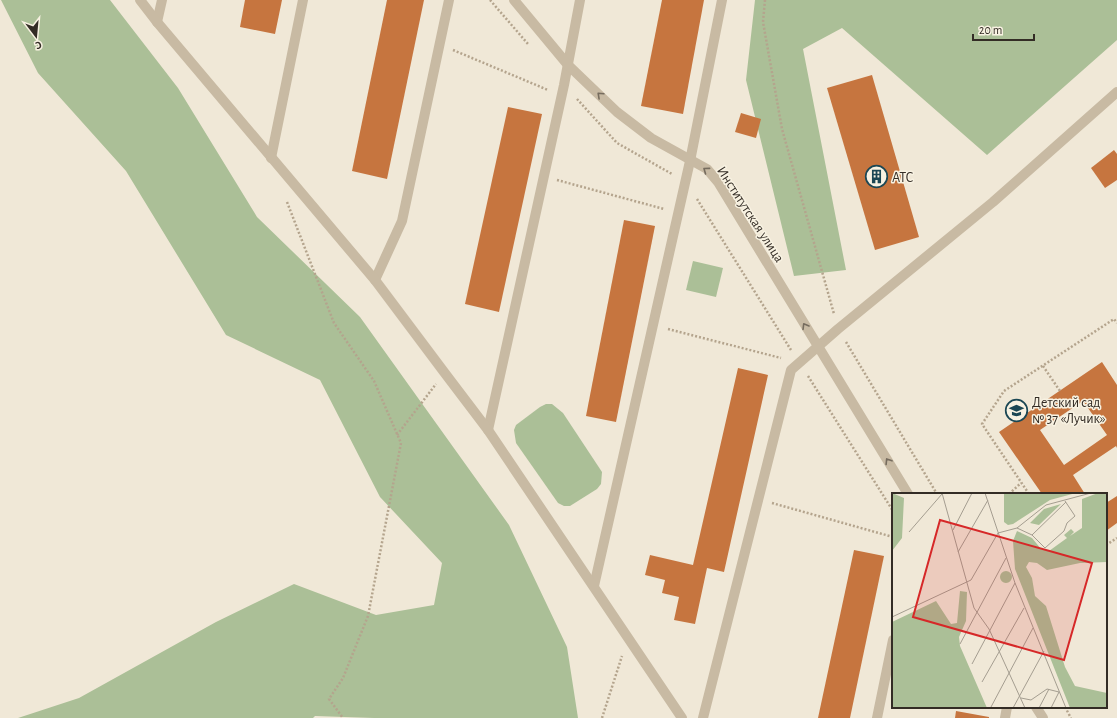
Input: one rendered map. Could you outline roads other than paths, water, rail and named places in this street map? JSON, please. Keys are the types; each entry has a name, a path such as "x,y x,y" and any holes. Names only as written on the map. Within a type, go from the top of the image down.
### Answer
{"street":[{"path":"140,0 156,22 375,280 488,430 682,718"},
{"path":"156,22 162,0"},
{"path":"271,158 303,0"},
{"path":"375,280 402,221 449,0"},
{"name":"Институтская улица","path":"514,0 568,65 623,116 652,138 707,170 718,182 907,493"},
{"path":"488,430 563,90 580,0"},
{"path":"594,586 686,181 722,0"},
{"path":"703,718 791,370 838,329 993,202 1117,92"},
{"path":"877,718 892,645"},
{"path":"1005,718 1007,708"},
{"path":"1037,708 1043,718"}],"place":[{"name":"АТС","path":"877,177"},
{"name":"Детский сад № 37 «Лучик»","path":"1017,410"}]}
